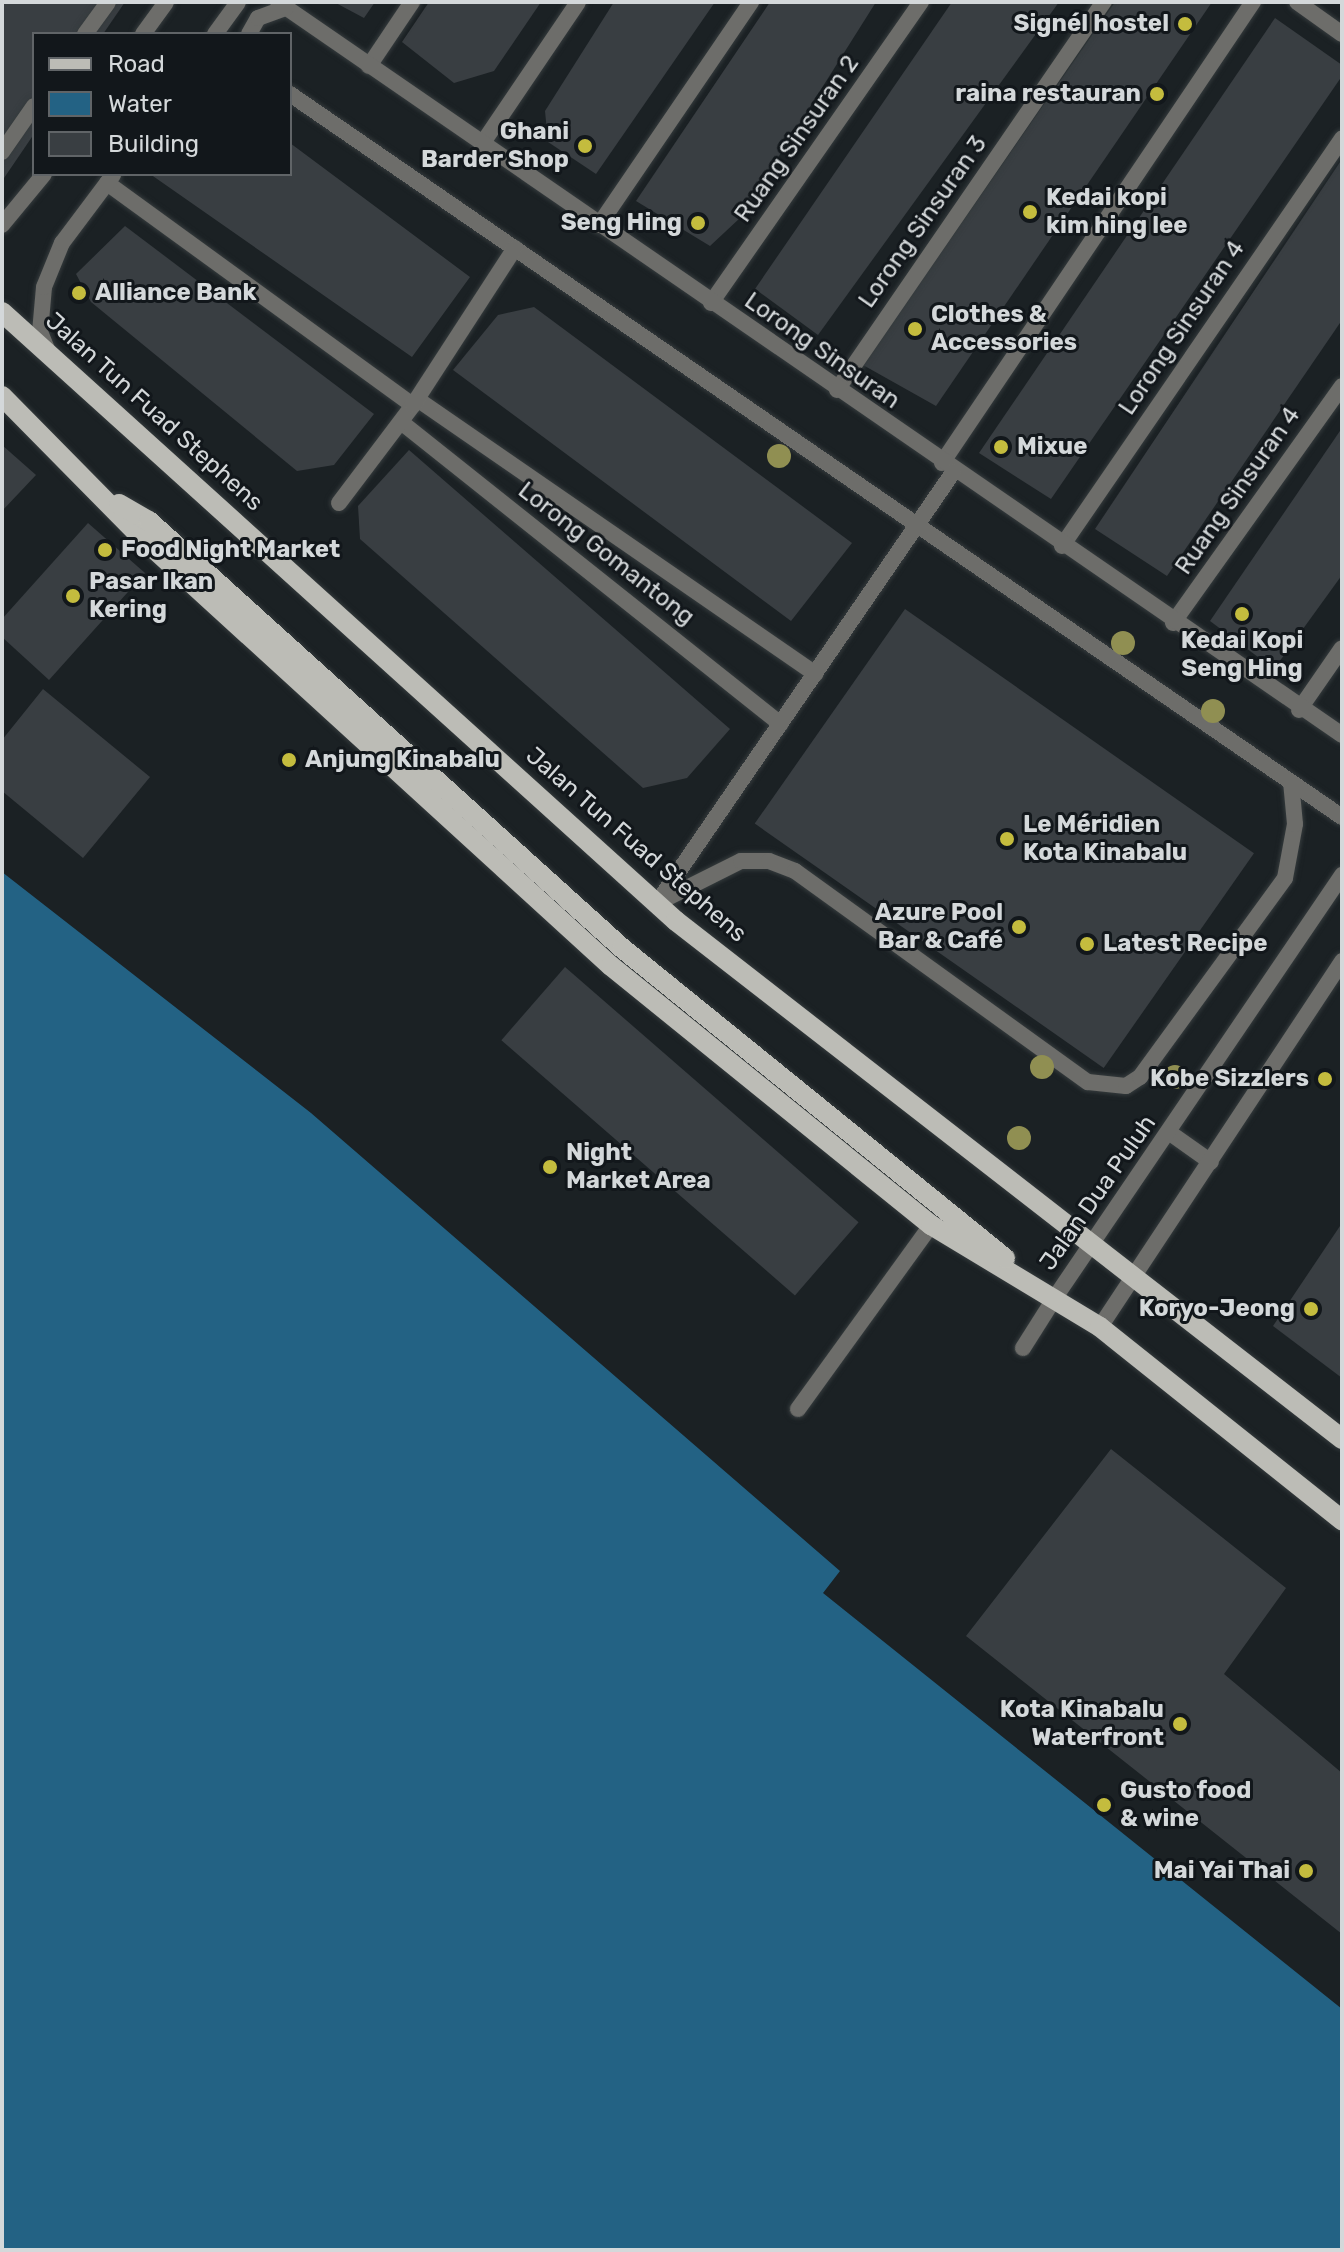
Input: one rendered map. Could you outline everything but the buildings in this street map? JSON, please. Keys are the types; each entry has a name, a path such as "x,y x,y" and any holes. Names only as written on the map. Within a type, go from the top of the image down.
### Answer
{"main road":[{"name":"Jalan Tun Fuad Stephens","path":"2,312 657,903 1137,1275 1342,1439"},
{"path":"2,396 104,495 141,537 611,966 931,1225 1100,1327 1342,1520"},
{"path":"104,495 149,521 622,948 1054,1299"}],"street":[{"path":"86,32 108,2"},
{"path":"144,32 166,2"},
{"path":"216,32 238,2"},
{"path":"369,66 412,2"},
{"path":"482,144 578,2"},
{"path":"599,225 751,2"},
{"name":"Ruang Sinsuran 2","path":"711,303 921,2"},
{"name":"Lorong Sinsuran 3","path":"837,390 1104,2"},
{"path":"657,903 917,526 948,467 1253,2"},
{"path":"1297,2 1342,34"},
{"path":"250,32 258,18 282,5"},
{"name":"Lorong Sinsuran","path":"282,5 1299,710 1342,735"},
{"path":"292,95 1342,817"},
{"path":"2,152 32,109"},
{"name":"Lorong Sinsuran 4","path":"1062,546 1342,138"},
{"path":"2,225 42,176"},
{"path":"49,354 40,332 44,287 62,243 111,178"},
{"name":"Lorong Gomantong","path":"111,178 415,402 815,674"},
{"path":"339,503 415,402 515,248"},
{"name":"Ruang Sinsuran 4","path":"1173,623 1342,386"},
{"name":"Lorong Gomantong","path":"401,422 781,724"},
{"path":"1299,710 1342,648"},
{"path":"657,903 741,861 769,861 795,871 1088,1082 1126,1086 1140,1077 1285,878 1295,824 1291,782"},
{"name":"Jalan Dua Puluh","path":"1023,1348 1342,875"},
{"path":"1100,1327 1342,961"},
{"path":"1170,1133 1211,1162"},
{"path":"798,1409 931,1225"}],"water":[{"path":"2,872 311,1113 840,1571 823,1593 1342,2009 1342,2250 2,2250"}],"place":[{"name":"Signél hostel","path":"1185,24"},
{"name":"raina restauran","path":"1157,94"},
{"name":"Ghani Barder Shop","path":"585,146"},
{"name":"Kedai kopi kim hing lee","path":"1030,212"},
{"name":"Seng Hing","path":"698,223"},
{"name":"Alliance Bank","path":"79,293"},
{"name":"Clothes & Accessories","path":"915,329"},
{"name":"Mixue","path":"1001,447"},
{"name":"Food Night Market","path":"105,550"},
{"name":"Pasar Ikan Kering","path":"73,596"},
{"name":"Kedai Kopi Seng Hing","path":"1242,614"},
{"name":"Anjung Kinabalu","path":"289,760"},
{"name":"Le Méridien Kota Kinabalu","path":"1007,839"},
{"name":"Azure Pool Bar & Café","path":"1019,927"},
{"name":"Latest Recipe","path":"1087,944"},
{"name":"Kobe Sizzlers","path":"1325,1079"},
{"name":"Night Market Area","path":"550,1167"},
{"name":"Koryo-Jeong","path":"1311,1309"},
{"name":"Kota Kinabalu Waterfront","path":"1180,1724"},
{"name":"Gusto food & wine","path":"1104,1805"},
{"name":"Mai Yai Thai","path":"1306,1871"}]}
